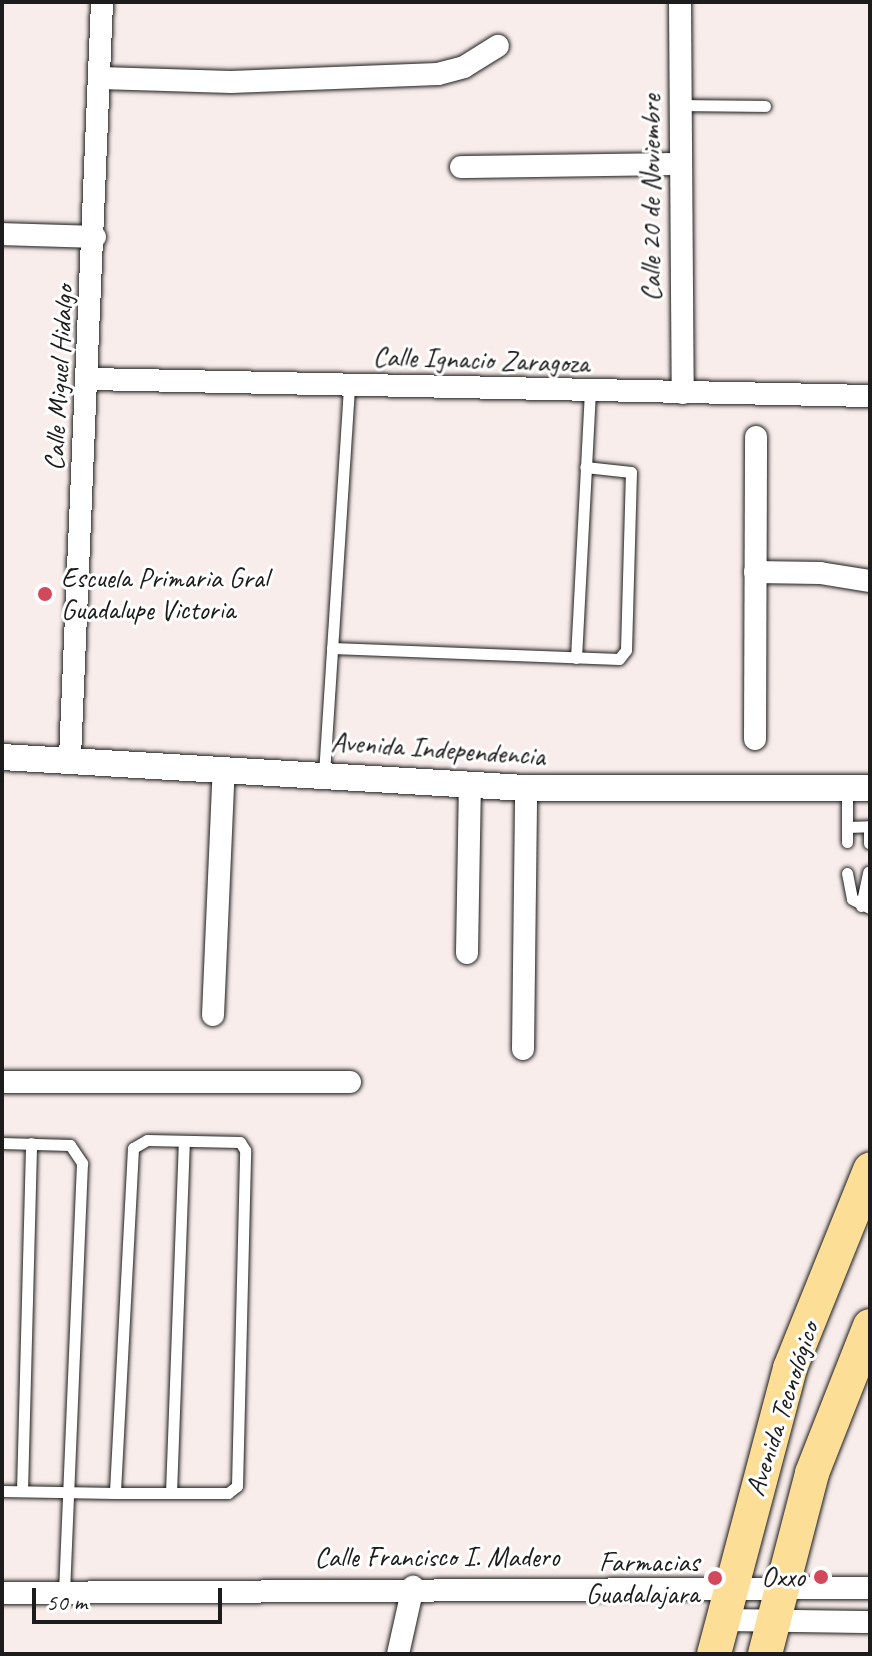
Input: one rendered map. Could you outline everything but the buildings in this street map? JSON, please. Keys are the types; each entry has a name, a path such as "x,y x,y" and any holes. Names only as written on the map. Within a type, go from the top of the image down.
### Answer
{"main road":[{"name":"Avenida Tecnológico","path":"714,1654 728,1586 790,1368 870,1170"},
{"name":"Avenida Tecnológico","path":"768,1638 779,1587 812,1473 868,1337"}],"street":[{"name":"Calle Miguel Hidalgo","path":"70,757 90,379 102,2"},
{"name":"Calle 20 de Noviembre","path":"680,2 683,393"},
{"path":"100,78 231,82 438,74 464,67 498,46"},
{"path":"461,167 681,164"},
{"path":"2,234 95,237"},
{"name":"Calle Ignacio Zaragoza","path":"90,379 590,393 870,396"},
{"path":"755,739 756,437"},
{"path":"755,572 820,573 870,581"},
{"name":"Avenida Independencia","path":"2,757 70,757 526,788 858,788"},
{"path":"213,1015 224,768"},
{"path":"467,953 470,785"},
{"path":"523,1049 526,788"},
{"path":"2,1082 350,1082"},
{"path":"398,1654 413,1587"},
{"name":"Calle Francisco I. Madero","path":"2,1593 413,1587 870,1588"},
{"path":"721,1620 768,1638 870,1622"}],"lane":[{"path":"681,105 765,106"},
{"path":"324,774 349,386"},
{"path":"576,658 590,393"},
{"path":"332,648 615,660 626,650 631,472 585,467"},
{"path":"847,842 847,827 858,788"},
{"path":"847,827 870,826 869,843"},
{"path":"866,907 868,872"},
{"path":"847,873 849,892 866,907"},
{"path":"2,1491 115,1493 228,1493 238,1481 245,1150 236,1141 140,1141 131,1154 115,1493"},
{"path":"171,1493 184,1141"},
{"path":"2,1143 70,1145 82,1163 64,1592"},
{"path":"22,1491 31,1143"}],"place":[{"name":"Escuela Primaria Gral Guadalupe Victoria","path":"45,594"},
{"name":"Oxxo","path":"821,1577"},
{"name":"Farmacias Guadalajara","path":"715,1578"}]}
